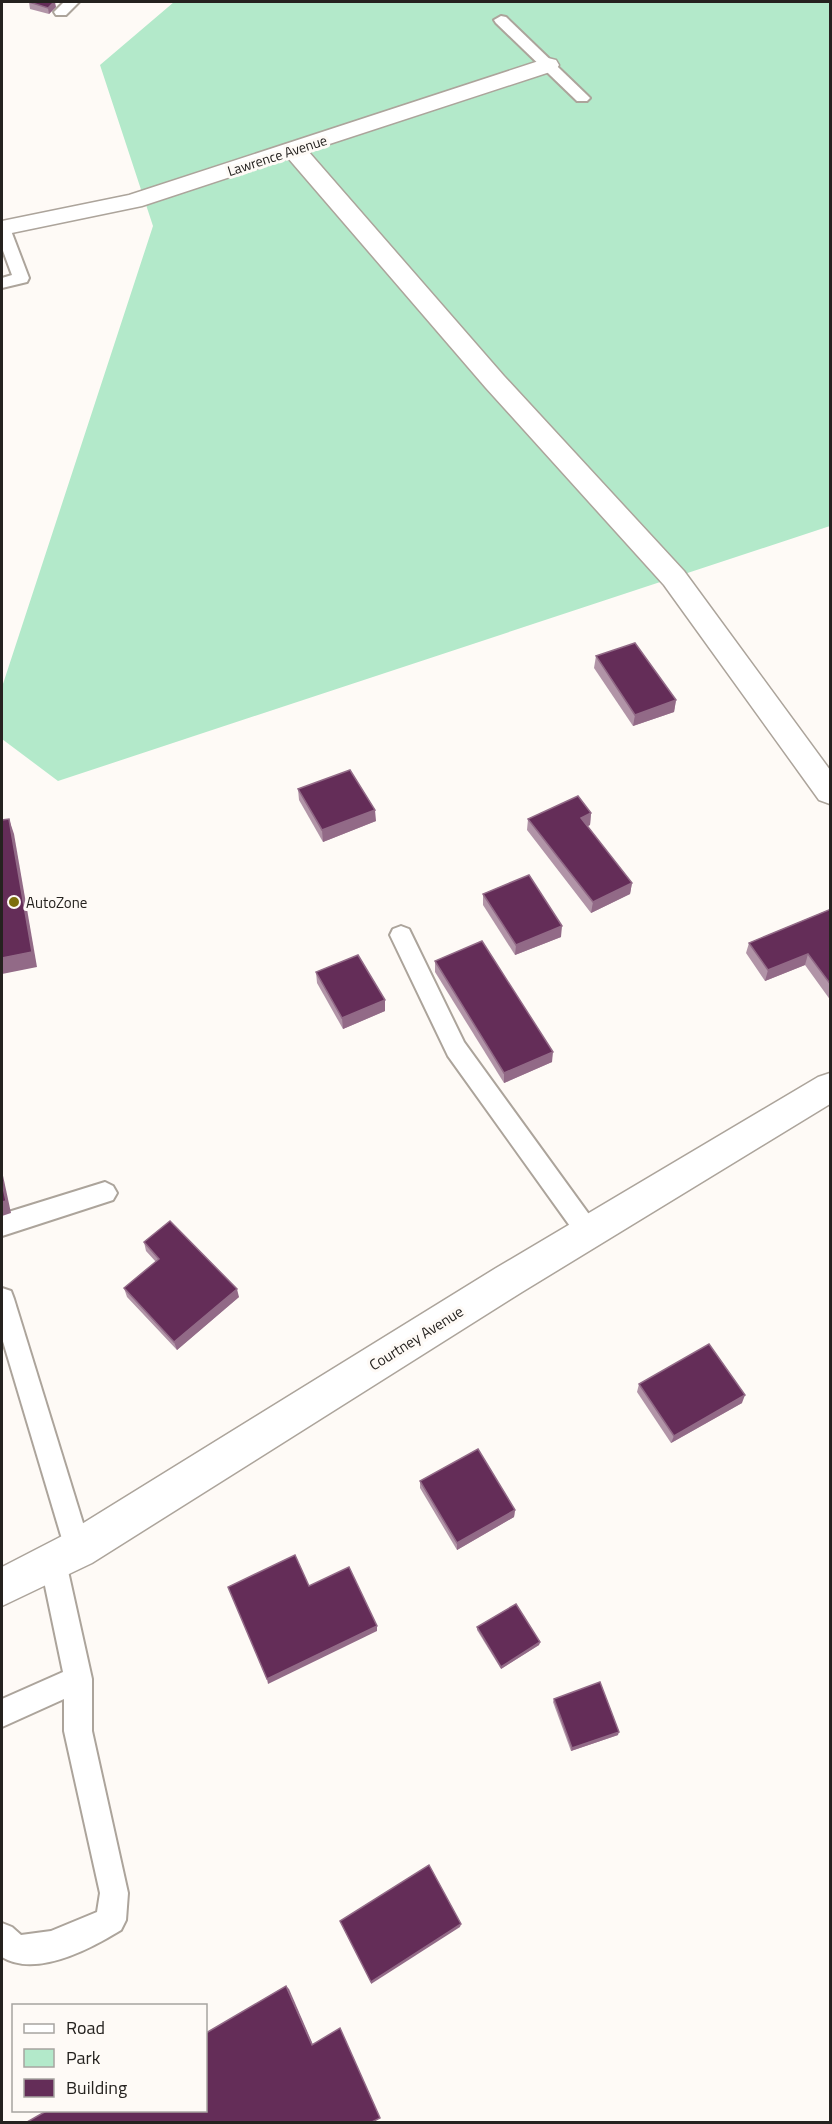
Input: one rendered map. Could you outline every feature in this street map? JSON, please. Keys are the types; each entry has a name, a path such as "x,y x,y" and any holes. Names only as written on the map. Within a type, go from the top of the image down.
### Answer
{"street":[{"name":"Lawrence Avenue","path":"2,228 134,201 548,65"},
{"path":"294,150 495,382 674,578 831,792"},
{"name":"Courtney Avenue","path":"2,1587 66,1555 588,1232 831,1087"}],"lane":[{"path":"501,20 582,98"},
{"path":"2,228 21,278 2,283"},
{"path":"401,935 456,1049 588,1232"},
{"path":"2,1225 105,1193"},
{"path":"2,1299 66,1555 78,1679 78,1731 114,1893 111,1920 101,1927 33,1951 15,1949 2,1937"},
{"path":"2,1713 78,1679"}],"green space":[{"path":"174,2 830,2 830,526 58,781 2,739 2,687 153,226 100,65"}],"building":[{"path":"29,2 54,2 48,8"},
{"path":"635,643 676,700 635,715 596,656"},
{"path":"350,770 375,810 322,830 298,789"},
{"path":"578,796 591,813 581,818 632,883 593,902 528,819"},
{"name":"AutoZone","path":"9,819 32,952 2,958 2,820"},
{"path":"529,875 562,926 516,945 483,894"},
{"path":"831,909 831,985 808,954 768,970 749,943"},
{"path":"482,941 553,1052 504,1073 435,961"},
{"path":"358,955 385,1000 342,1018 316,972"},
{"path":"2,1182 6,1201 2,1202"},
{"path":"170,1221 237,1289 174,1342 124,1288 159,1259 144,1242"},
{"path":"709,1344 745,1395 674,1436 639,1384"},
{"path":"478,1449 515,1510 457,1543 420,1481"},
{"path":"295,1555 309,1586 349,1567 377,1626 267,1679 228,1587"},
{"path":"516,1604 540,1642 501,1667 477,1627"},
{"path":"600,1682 619,1732 572,1748 554,1699"},
{"path":"429,1865 461,1924 371,1982 340,1921"},
{"path":"286,1986 312,2045 340,2028 380,2118 372,2122 27,2122 44,2112 207,2112 207,2032"}],"place":[{"name":"AutoZone","path":"14,902"}]}
